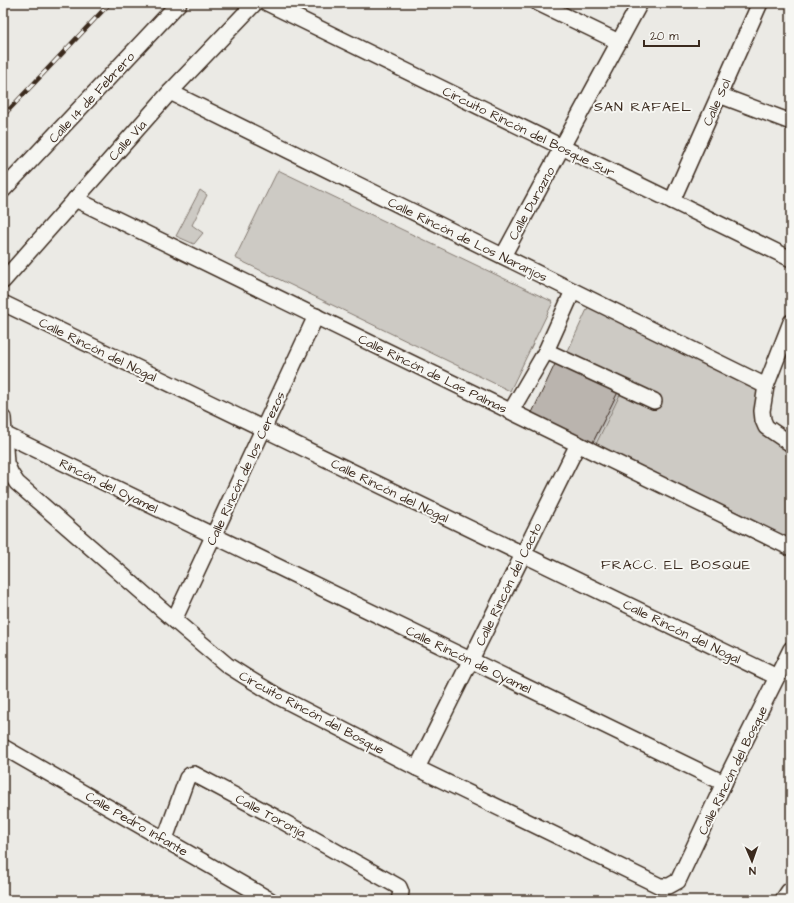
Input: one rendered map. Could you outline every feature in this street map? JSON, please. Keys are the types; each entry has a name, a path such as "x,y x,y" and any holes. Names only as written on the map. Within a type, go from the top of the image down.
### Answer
{"main road":[{"path":"787,900 791,894"}],"street":[{"name":"Calle 14 de Febrero","path":"3,190 179,3"},
{"name":"Calle Vía","path":"3,282 170,92 255,3"},
{"name":"Circuito Rincón del Bosque Sur","path":"267,3 791,259"},
{"path":"538,3 619,42"},
{"name":"Calle Durazno","path":"503,256 640,3"},
{"name":"Calle Sol","path":"672,201 760,3"},
{"name":"Calle Rincón de Los Naranjos","path":"170,92 766,386"},
{"path":"719,95 791,122"},
{"name":"Calle Rincón de Las Palmas","path":"75,199 791,548"},
{"path":"511,411 546,351 573,291"},
{"name":"Calle Rincón del Nogal","path":"3,303 777,677"},
{"name":"Calle Rincón de los Cerezos","path":"174,620 316,316"},
{"path":"791,322 766,386 762,411 762,420 766,427 791,444"},
{"path":"546,351 654,401"},
{"path":"3,418 4,434"},
{"name":"Circuito Rincón del Bosque","path":"4,434 6,463 11,474 18,483 174,620 228,665 279,697 417,768 660,886 669,886"},
{"name":"Rincón del Oyamel","path":"4,434 213,536"},
{"name":"Calle Rincón del Cacto","path":"417,768 578,444"},
{"name":"Calle Rincón de Oyamel","path":"213,536 724,783"},
{"name":"Calle Rincón del Bosque","path":"669,886 678,881 724,783 791,649"},
{"name":"Calle Pedro Infante","path":"3,747 270,900"},
{"name":"Calle Toronja","path":"164,839 186,778 194,774 399,886 401,892 399,900"}],"shaded area":[{"path":"278,170 553,302 510,391 235,258"},
{"path":"200,190 207,195 192,225 203,233 194,244 176,236"},
{"path":"589,305 769,394 772,437 791,452 791,544 595,446 627,380 567,353"}],"building":[{"path":"556,362 618,392 591,446 530,417"}],"railway":[{"path":"3,116 110,3"}],"district":[{"name":"SAN RAFAEL","path":"643,106"},
{"name":"FRACC. EL BOSQUE","path":"676,564"}]}
